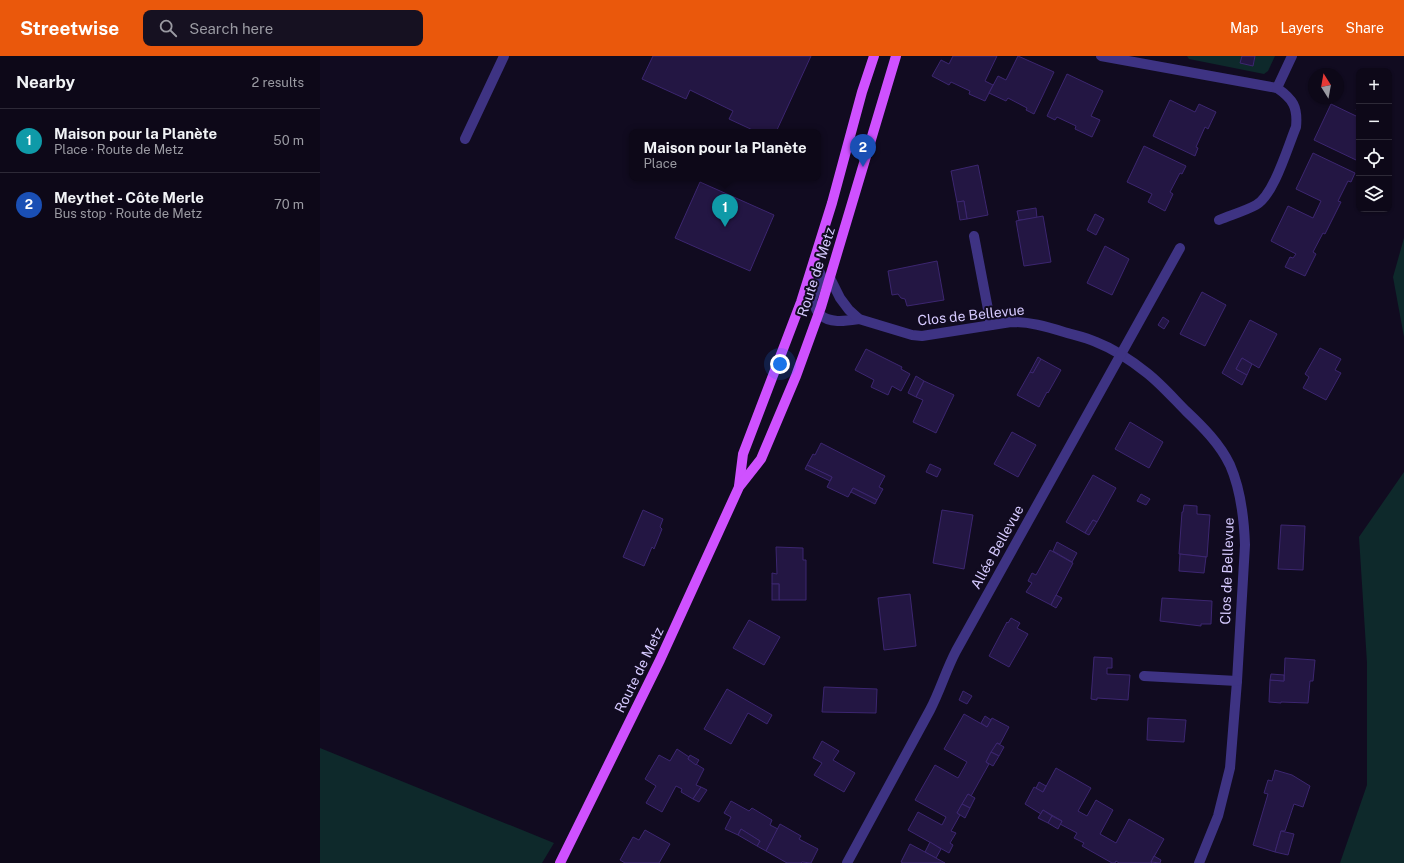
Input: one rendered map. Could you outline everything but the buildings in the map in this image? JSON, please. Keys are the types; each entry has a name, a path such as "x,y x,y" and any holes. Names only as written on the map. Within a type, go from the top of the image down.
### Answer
{"main road":[{"name":"Route de Metz","path":"739,487 743,454 801,302 834,196 862,92 874,56"},
{"name":"Route de Metz","path":"560,863 660,660 739,487 761,459 796,376 830,278 896,56"}],"street":[{"path":"465,139 504,56"},
{"path":"1101,56 1277,88 1288,95 1294,105 1297,116 1296,127 1271,188 1265,198 1257,205 1219,220"},
{"path":"1277,88 1292,56"},
{"path":"974,236 991,325"},
{"name":"Allée Bellevue","path":"847,863 930,710 938,694 947,668 956,651 1180,248"},
{"path":"814,261 820,275 812,300 818,314"},
{"name":"Clos de Bellevue","path":"830,278 840,298 849,310 859,319"},
{"name":"Clos de Bellevue","path":"818,314 836,321 859,319 915,336 1018,322 1039,324 1096,342 1120,354 1148,373 1215,441 1230,465 1240,495 1245,527 1237,681 1230,768 1218,816 1199,863"},
{"path":"1144,676 1237,681"}],"green space":[{"path":"1187,56 1275,56 1268,71 1264,74 1189,59"},
{"path":"1404,238 1404,337 1393,277"},
{"path":"1404,472 1404,863 1340,863 1367,785 1367,663 1359,537"},
{"path":"320,748 554,843 542,863 320,863"}],"place":[{"name":"Meythet - Côte Merle","path":"863,167"},
{"name":"Maison pour la Planète","path":"725,227"}]}
